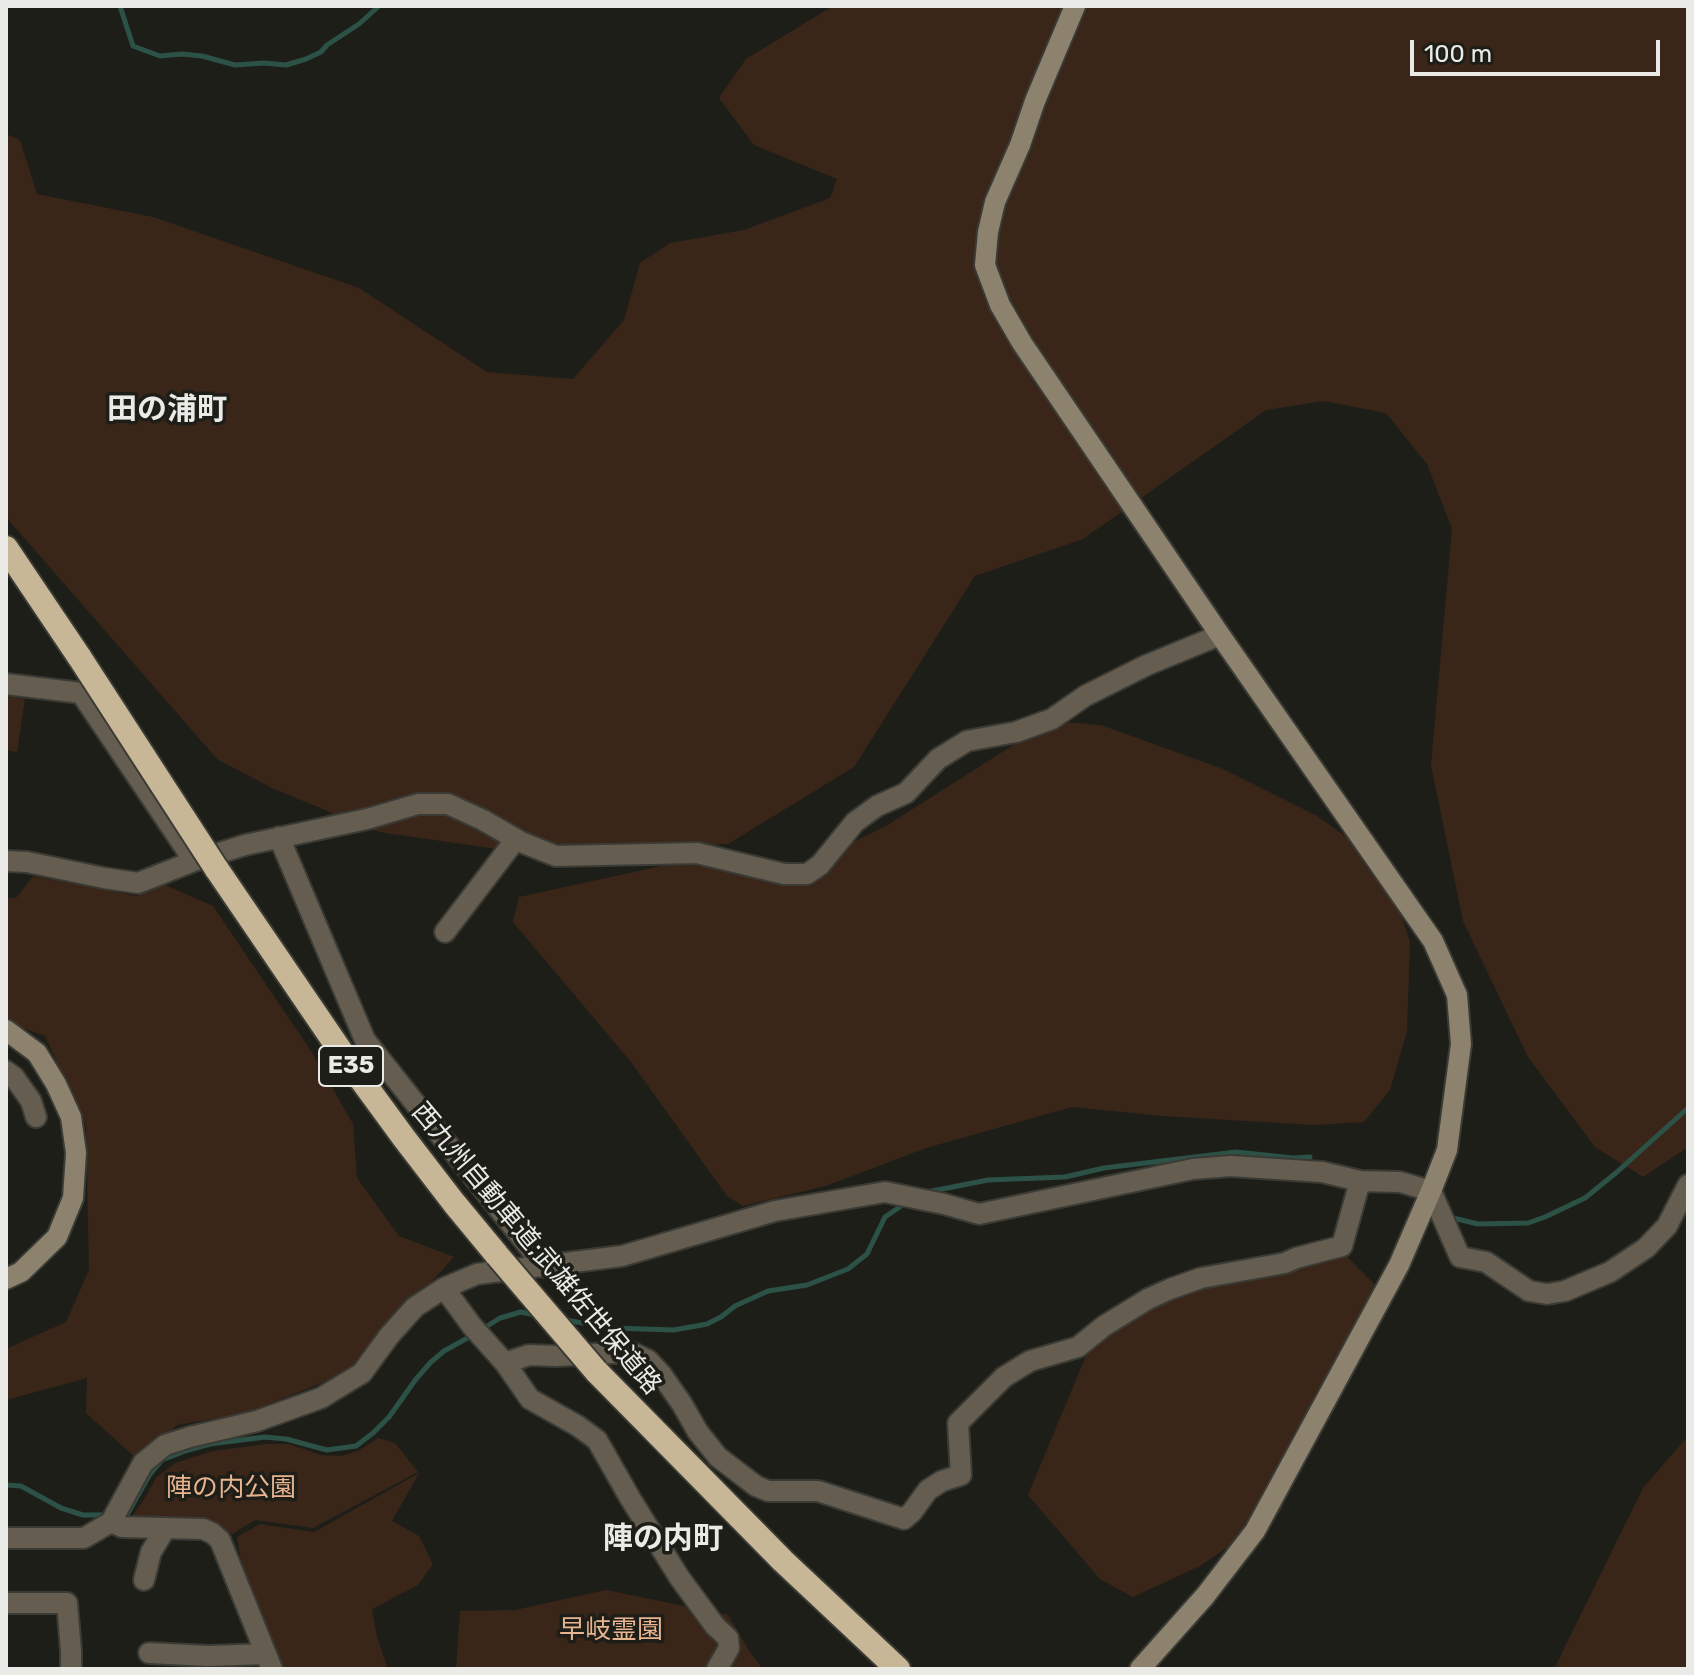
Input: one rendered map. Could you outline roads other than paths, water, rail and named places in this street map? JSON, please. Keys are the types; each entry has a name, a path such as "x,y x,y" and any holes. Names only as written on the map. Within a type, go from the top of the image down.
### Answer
{"highway":[{"name":"西九州自動車道;武雄佐世保道路","path":"6,548 80,658 205,865 454,1203 596,1371 772,1551 898,1669"},
{"name":"西九州自動車道;武雄佐世保道路","path":"6,562 80,658"}],"street":[{"path":"1075,6 995,202 985,265 1000,305 1022,343 1433,941 1457,995 1461,1044 1447,1150 1399,1265 1255,1531 1205,1596 1140,1669"},
{"path":"6,861 27,862 138,883 205,865 279,837 367,819 418,804 448,804 556,856 697,853 784,874 807,874 820,865 855,822 877,806 906,793 938,759 967,741 1016,732 1052,719 1085,696 1122,677 1220,635"},
{"path":"6,684 81,693 205,865"},
{"path":"279,837 365,1040 545,1267"},
{"path":"445,932 516,839"},
{"path":"6,1030 37,1053 56,1084 71,1117 76,1153 73,1198 57,1237 21,1272 6,1279"},
{"path":"6,1071 31,1101 36,1117"},
{"path":"6,1538 84,1538 114,1516 143,1463 165,1445 257,1421 321,1398 362,1373 415,1307 444,1288 477,1274 622,1256 775,1211 885,1192 979,1214 1193,1169 1231,1166 1322,1172 1360,1181 1400,1182 1431,1191"},
{"path":"505,1363 529,1355 631,1352 648,1360 661,1374 718,1457 756,1486 768,1491 818,1491 904,1519 928,1490 942,1481 961,1475 958,1423 1004,1377 1030,1361 1078,1347 1104,1326 1170,1289 1201,1278 1285,1263 1342,1246 1360,1181"},
{"path":"1431,1191 1460,1257 1486,1262 1529,1291 1547,1294 1565,1291 1610,1272 1646,1248 1667,1226 1688,1185"},
{"path":"444,1288 530,1399 597,1440 679,1577 715,1626 728,1638 729,1648 717,1669"},
{"path":"114,1516 122,1527 203,1529 220,1540 268,1662"},
{"path":"144,1580 151,1552 165,1529"},
{"path":"6,1603 67,1603 71,1669"},
{"path":"149,1653 254,1656 268,1662"}],"waterway":[{"path":"120,6 133,46 160,56 202,56 235,65 286,65 306,59 321,52 379,6"},
{"path":"1449,1217 1478,1224 1528,1223 1545,1217 1585,1198 1688,1108"},
{"path":"927,1192 988,1180 1065,1177 1104,1168 1236,1152 1310,1157"},
{"path":"565,1320 612,1328 674,1330 707,1324 735,1306 768,1291 807,1285 848,1269 867,1254 885,1217 904,1204"},
{"path":"481,1330 500,1318 521,1312 535,1315"},
{"path":"123,1514 128,1513 150,1474 162,1460 185,1451 210,1444 265,1437 327,1450 356,1446 389,1417 431,1362 473,1335"},
{"path":"6,1485 21,1486 61,1508 83,1515 105,1515"}],"district":[{"name":"田の浦町","path":"167,410"},
{"name":"陣の内町","path":"663,1539"}],"park label":[{"name":"陣の内公園","path":"231,1488"},
{"name":"早岐霊園","path":"611,1630"}]}
